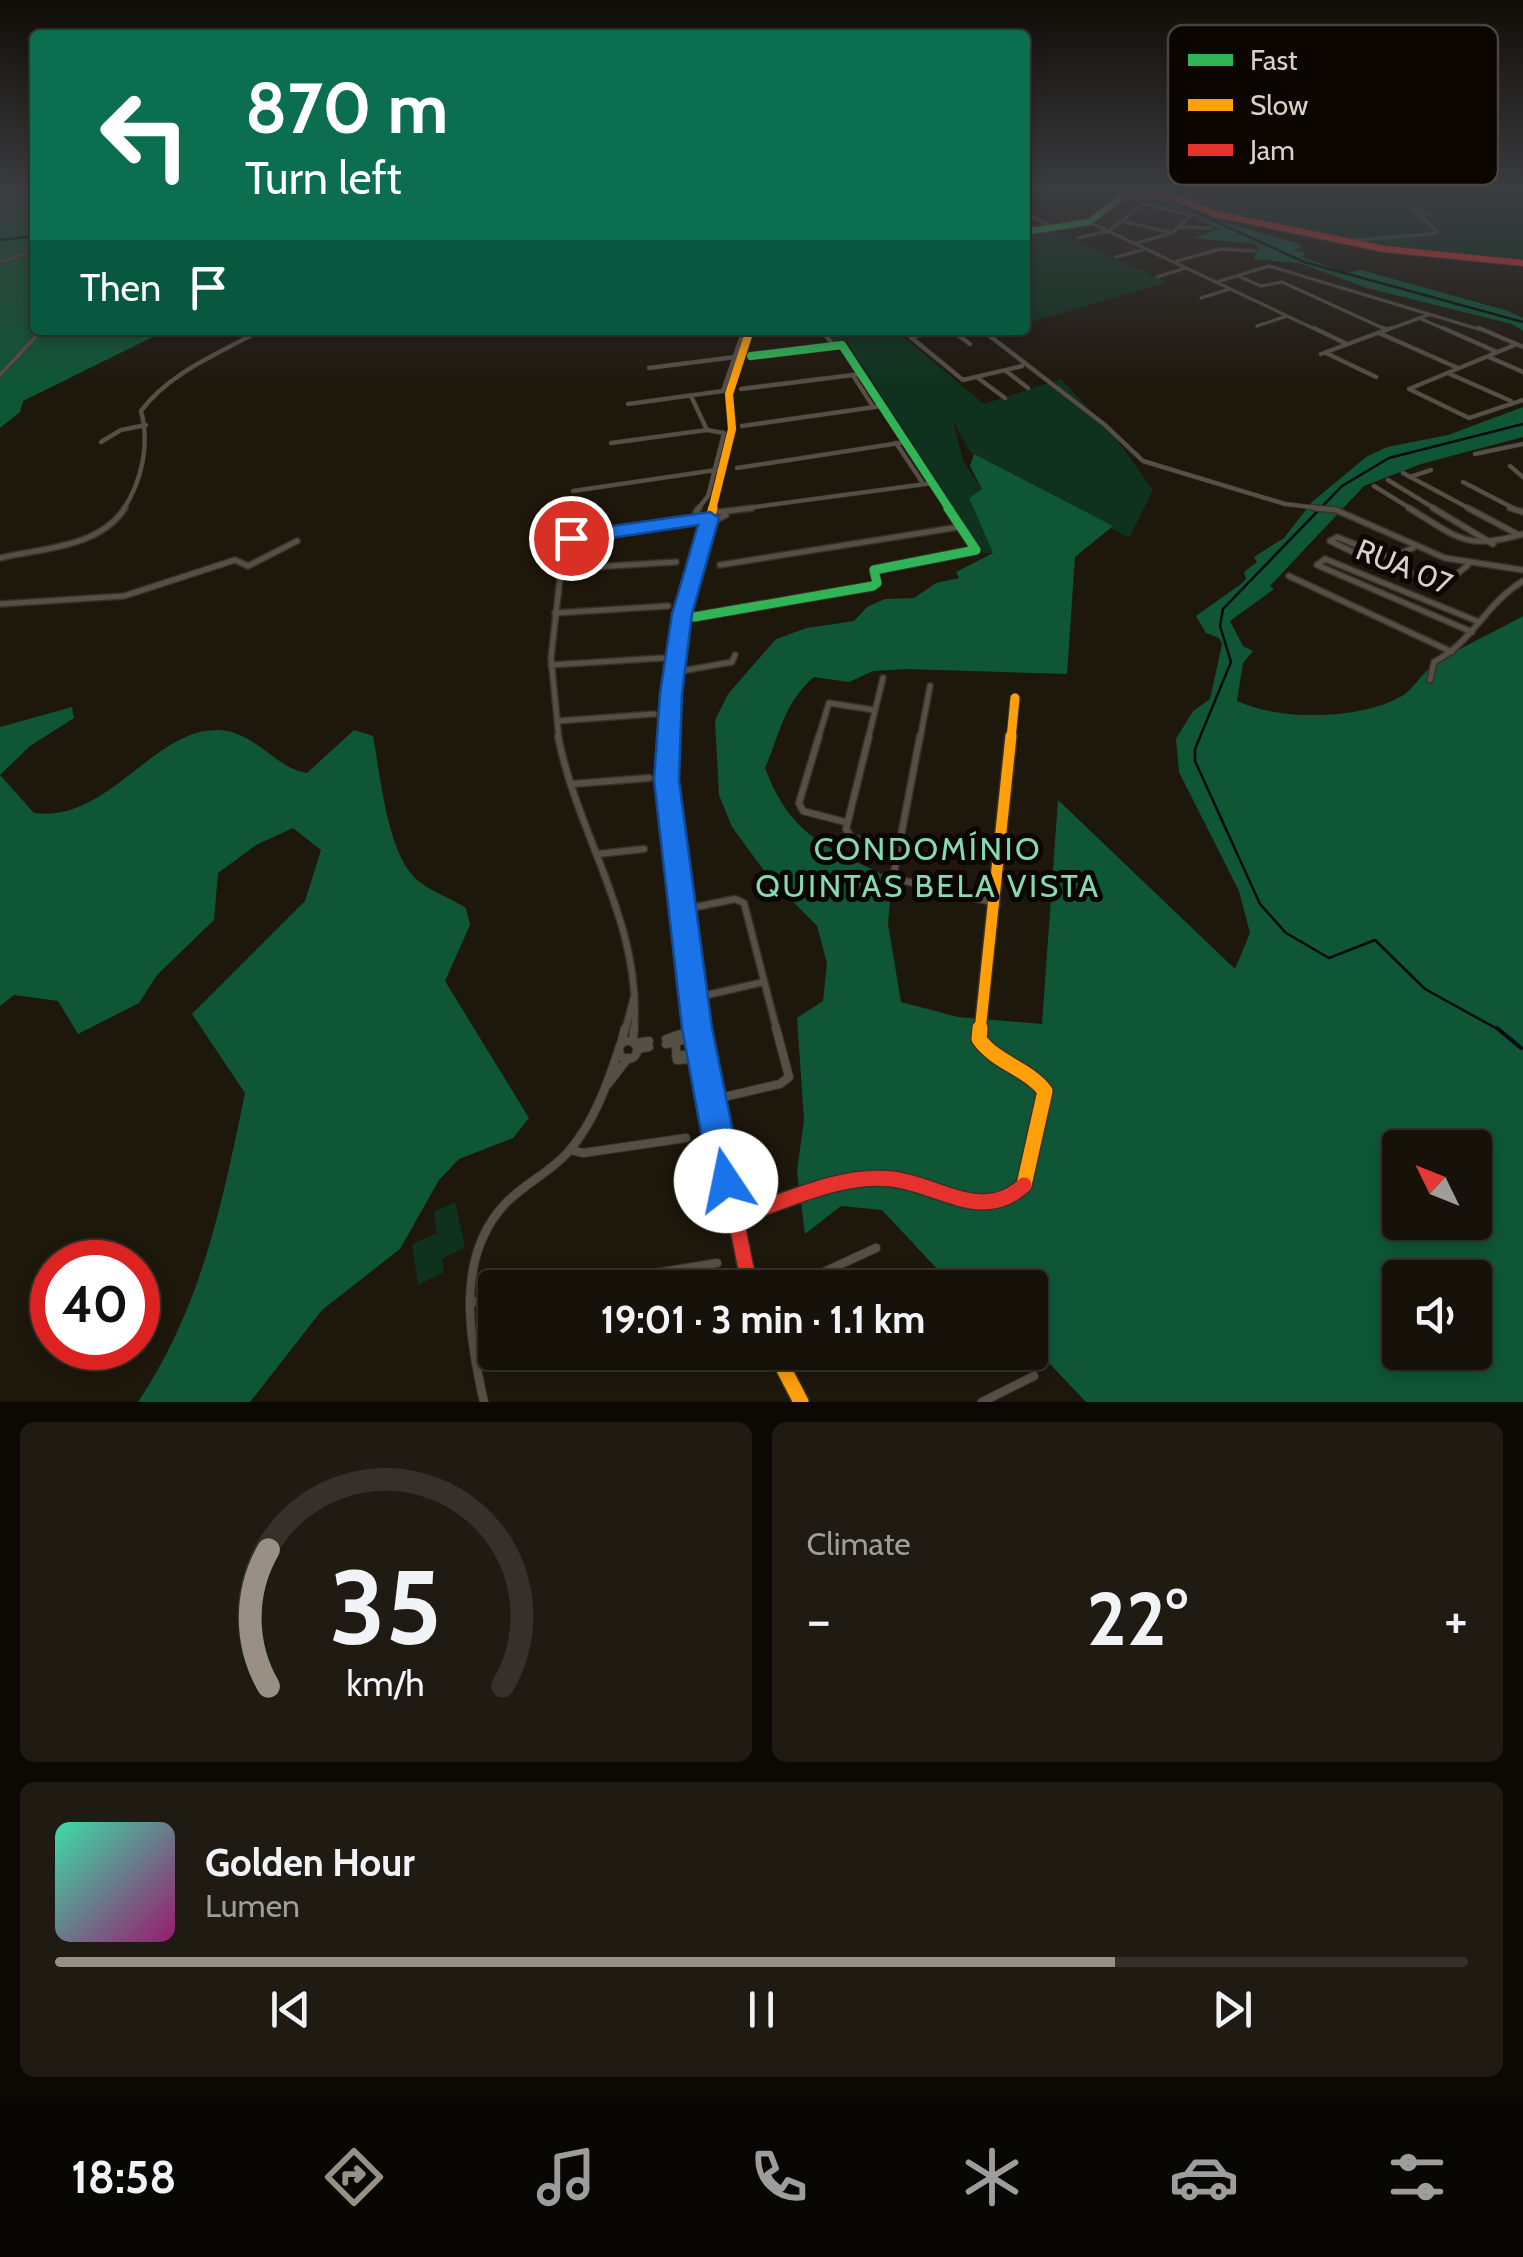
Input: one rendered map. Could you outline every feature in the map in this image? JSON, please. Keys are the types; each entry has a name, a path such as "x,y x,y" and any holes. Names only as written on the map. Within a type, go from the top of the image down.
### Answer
{"street":[{"path":"1116,257 1126,254"},
{"path":"1158,254 1347,344"},
{"path":"1174,262 1205,254"},
{"path":"1432,254 1523,263"},
{"path":"1217,282 1268,266 1431,314 1520,346"},
{"path":"1157,277 1186,268"},
{"path":"1238,276 1261,286 1282,282 1387,330"},
{"path":"1201,298 1230,289"},
{"path":"1376,378 1323,353 1431,314"},
{"path":"1257,326 1287,316"},
{"path":"1419,318 1497,352"},
{"path":"1379,332 1458,368"},
{"path":"0,375 37,335"},
{"path":"0,558 94,536 113,526 136,486 146,425 142,408 160,392 253,335"},
{"path":"628,404 724,391 745,335"},
{"path":"746,335 730,390 730,446 714,515 682,614 667,744 668,802 698,1032 746,1270"},
{"path":"826,335 833,345"},
{"path":"908,335 962,380 1022,366"},
{"path":"911,338 923,335"},
{"path":"958,335 970,344"},
{"path":"988,335 1111,430 1135,456 1298,507 1346,514 1413,548 1469,564 1523,570"},
{"path":"694,617 876,585 872,571 969,554 976,547 901,443 842,346 750,356"},
{"path":"1520,346 1409,389 1469,418 1523,400"},
{"path":"1488,356 1523,372"},
{"path":"649,368 735,357"},
{"path":"1006,371 1028,388"},
{"path":"1448,373 1511,401"},
{"path":"741,389 857,375"},
{"path":"978,378 1005,398"},
{"path":"691,396 706,430"},
{"path":"742,426 877,406"},
{"path":"101,442 121,430 146,425"},
{"path":"611,443 706,430 724,432 716,470 696,518 703,540"},
{"path":"737,468 901,443"},
{"path":"1475,454 1523,444"},
{"path":"1510,466 1523,477"},
{"path":"573,490 716,470"},
{"path":"1410,477 1432,470"},
{"path":"1403,473 1521,535"},
{"path":"1388,480 1493,544"},
{"path":"1463,482 1502,506 1523,512"},
{"path":"571,538 928,483"},
{"path":"1374,486 1454,536 1493,544 1521,535"},
{"path":"714,515 739,512"},
{"path":"720,565 961,526"},
{"path":"1370,551 1359,555 1330,541 1337,537 1390,558 1413,548"},
{"path":"0,604 141,593 235,560 248,566 297,541"},
{"name":"RUA 07","path":"1472,632 1317,568 1325,559 1479,622"},
{"path":"484,1402 472,1346 473,1266 496,1212 570,1150 635,1044 629,931 571,784 557,721 549,665 561,569 676,562"},
{"path":"1408,572 1441,587 1469,564"},
{"path":"1290,576 1452,652"},
{"path":"1430,680 1434,662 1452,652 1472,632 1501,593 1523,581"},
{"path":"554,614 668,606"},
{"path":"674,672 732,662 735,655"},
{"path":"549,665 662,658"},
{"path":"882,678 845,822 852,838 897,848"},
{"path":"930,686 893,878 994,903"},
{"path":"733,1218 886,1178 980,1202 1004,1202 1019,1195 1038,1137 1044,1091 1033,1071 994,1055 979,1044 1015,698"},
{"path":"845,822 799,807 829,703 874,710"},
{"path":"557,721 654,714"},
{"path":"571,784 649,778"},
{"path":"598,854 644,849"},
{"path":"696,907 742,900 788,1080 724,1097"},
{"path":"694,998 764,982"},
{"path":"606,1086 635,994"},
{"path":"677,1058 670,1039 698,1032"},
{"path":"620,1048 650,1044"},
{"path":"620,1048 621,1056 628,1058"},
{"path":"677,1058 702,1053"},
{"path":"677,1058 690,1059 704,1067"},
{"path":"570,1150 583,1154 686,1138"},
{"path":"828,1270 876,1248"},
{"path":"679,1270 717,1264"},
{"path":"472,1302 478,1301"},
{"path":"784,1370 801,1402"},
{"path":"982,1402 1034,1376"}],"green space":[{"path":"0,254 30,254 30,335 157,335 23,401 20,412 0,428"},
{"path":"1030,254 1105,254 1167,282 1030,323"},
{"path":"1256,254 1304,254 1346,273 1361,270 1505,310 1523,318 1523,331 1512,324 1367,288 1299,263 1253,259"},
{"path":"1449,254 1523,254 1523,262"},
{"path":"829,335 901,335 984,404 1061,379 1115,437 1153,490 1129,538 970,452 953,421 964,463 982,489 969,498 993,553 983,553 847,342 834,343"},
{"path":"1523,407 1523,437 1421,464 1364,486 1270,586 1274,589 1230,621 1243,646 1253,651 1243,663 1237,701 1297,715 1365,710 1402,696 1440,661 1523,616 1523,1402 1086,1402 1048,1362 1048,1270 938,1270 882,1210 841,1206 805,1234 797,1171 804,1120 797,1018 823,1001 827,963 817,926 768,876 732,827 719,795 715,720 728,694 776,639 807,628 854,621 867,607 885,599 914,598 936,583 959,578 956,572 993,553 969,498 982,489 970,466 974,454 1113,526 1075,557 1067,674 907,669 873,671 849,682 814,677 789,708 765,768 776,792 787,811 815,838 892,879 888,924 901,1002 958,1017 1042,1024 1058,800 1235,969 1250,933 1239,891 1179,772 1176,739 1193,711 1210,699 1222,644 1219,638 1206,633 1196,616 1241,584 1246,579 1244,572 1257,562 1254,557 1284,538 1312,502 1366,457 1387,447 1448,435"},
{"path":"72,707 74,718 30,746 0,775 0,727"},
{"path":"354,730 373,736 389,822 407,868 426,886 466,908 470,925 445,981 529,1118 513,1138 459,1159 439,1180 400,1249 322,1310 250,1402 138,1402 160,1370 194,1291 218,1214 245,1093 192,1014 305,901 321,850 293,828 256,845 218,873 214,920 157,975 139,1003 78,1034 58,1001 14,995 0,1006 0,775 34,813 61,812 108,791 151,758 195,733 232,732 295,770 307,773"},
{"path":"455,1202 465,1247 442,1259 444,1272 418,1285 412,1244 437,1233 434,1212"}],"waterway":[{"path":"1287,254 1523,322"},
{"path":"1500,1030 1425,989 1375,940 1329,958 1286,933 1260,904 1195,761 1195,749 1231,662 1220,626 1223,609 1342,486 1389,458 1523,424"},
{"path":"1500,1030 1521,1048"}],"traffic: fast":[{"path":"694,617 873,586 877,583 874,570 976,550 842,345 751,356"}],"traffic: slow":[{"path":"672,830 666,780 682,614 727,458 732,429 729,394 748,335"},
{"path":"1015,698 979,1039 993,1055 1030,1075 1045,1091 1024,1185"},
{"path":"784,1370 801,1402"}],"traffic: jam":[{"path":"1438,254 1523,263"},
{"path":"672,830 697,1028 746,1270"},
{"path":"733,1218 852,1181 892,1179 980,1203 996,1203 1011,1197 1024,1185"}],"district":[{"name":"CONDOMÍNIO QUINTAS BELA VISTA","path":"928,868"}],"route":[{"path":"571,538 710,518 682,614 671,694 666,780 697,1028 726,1181"}]}
